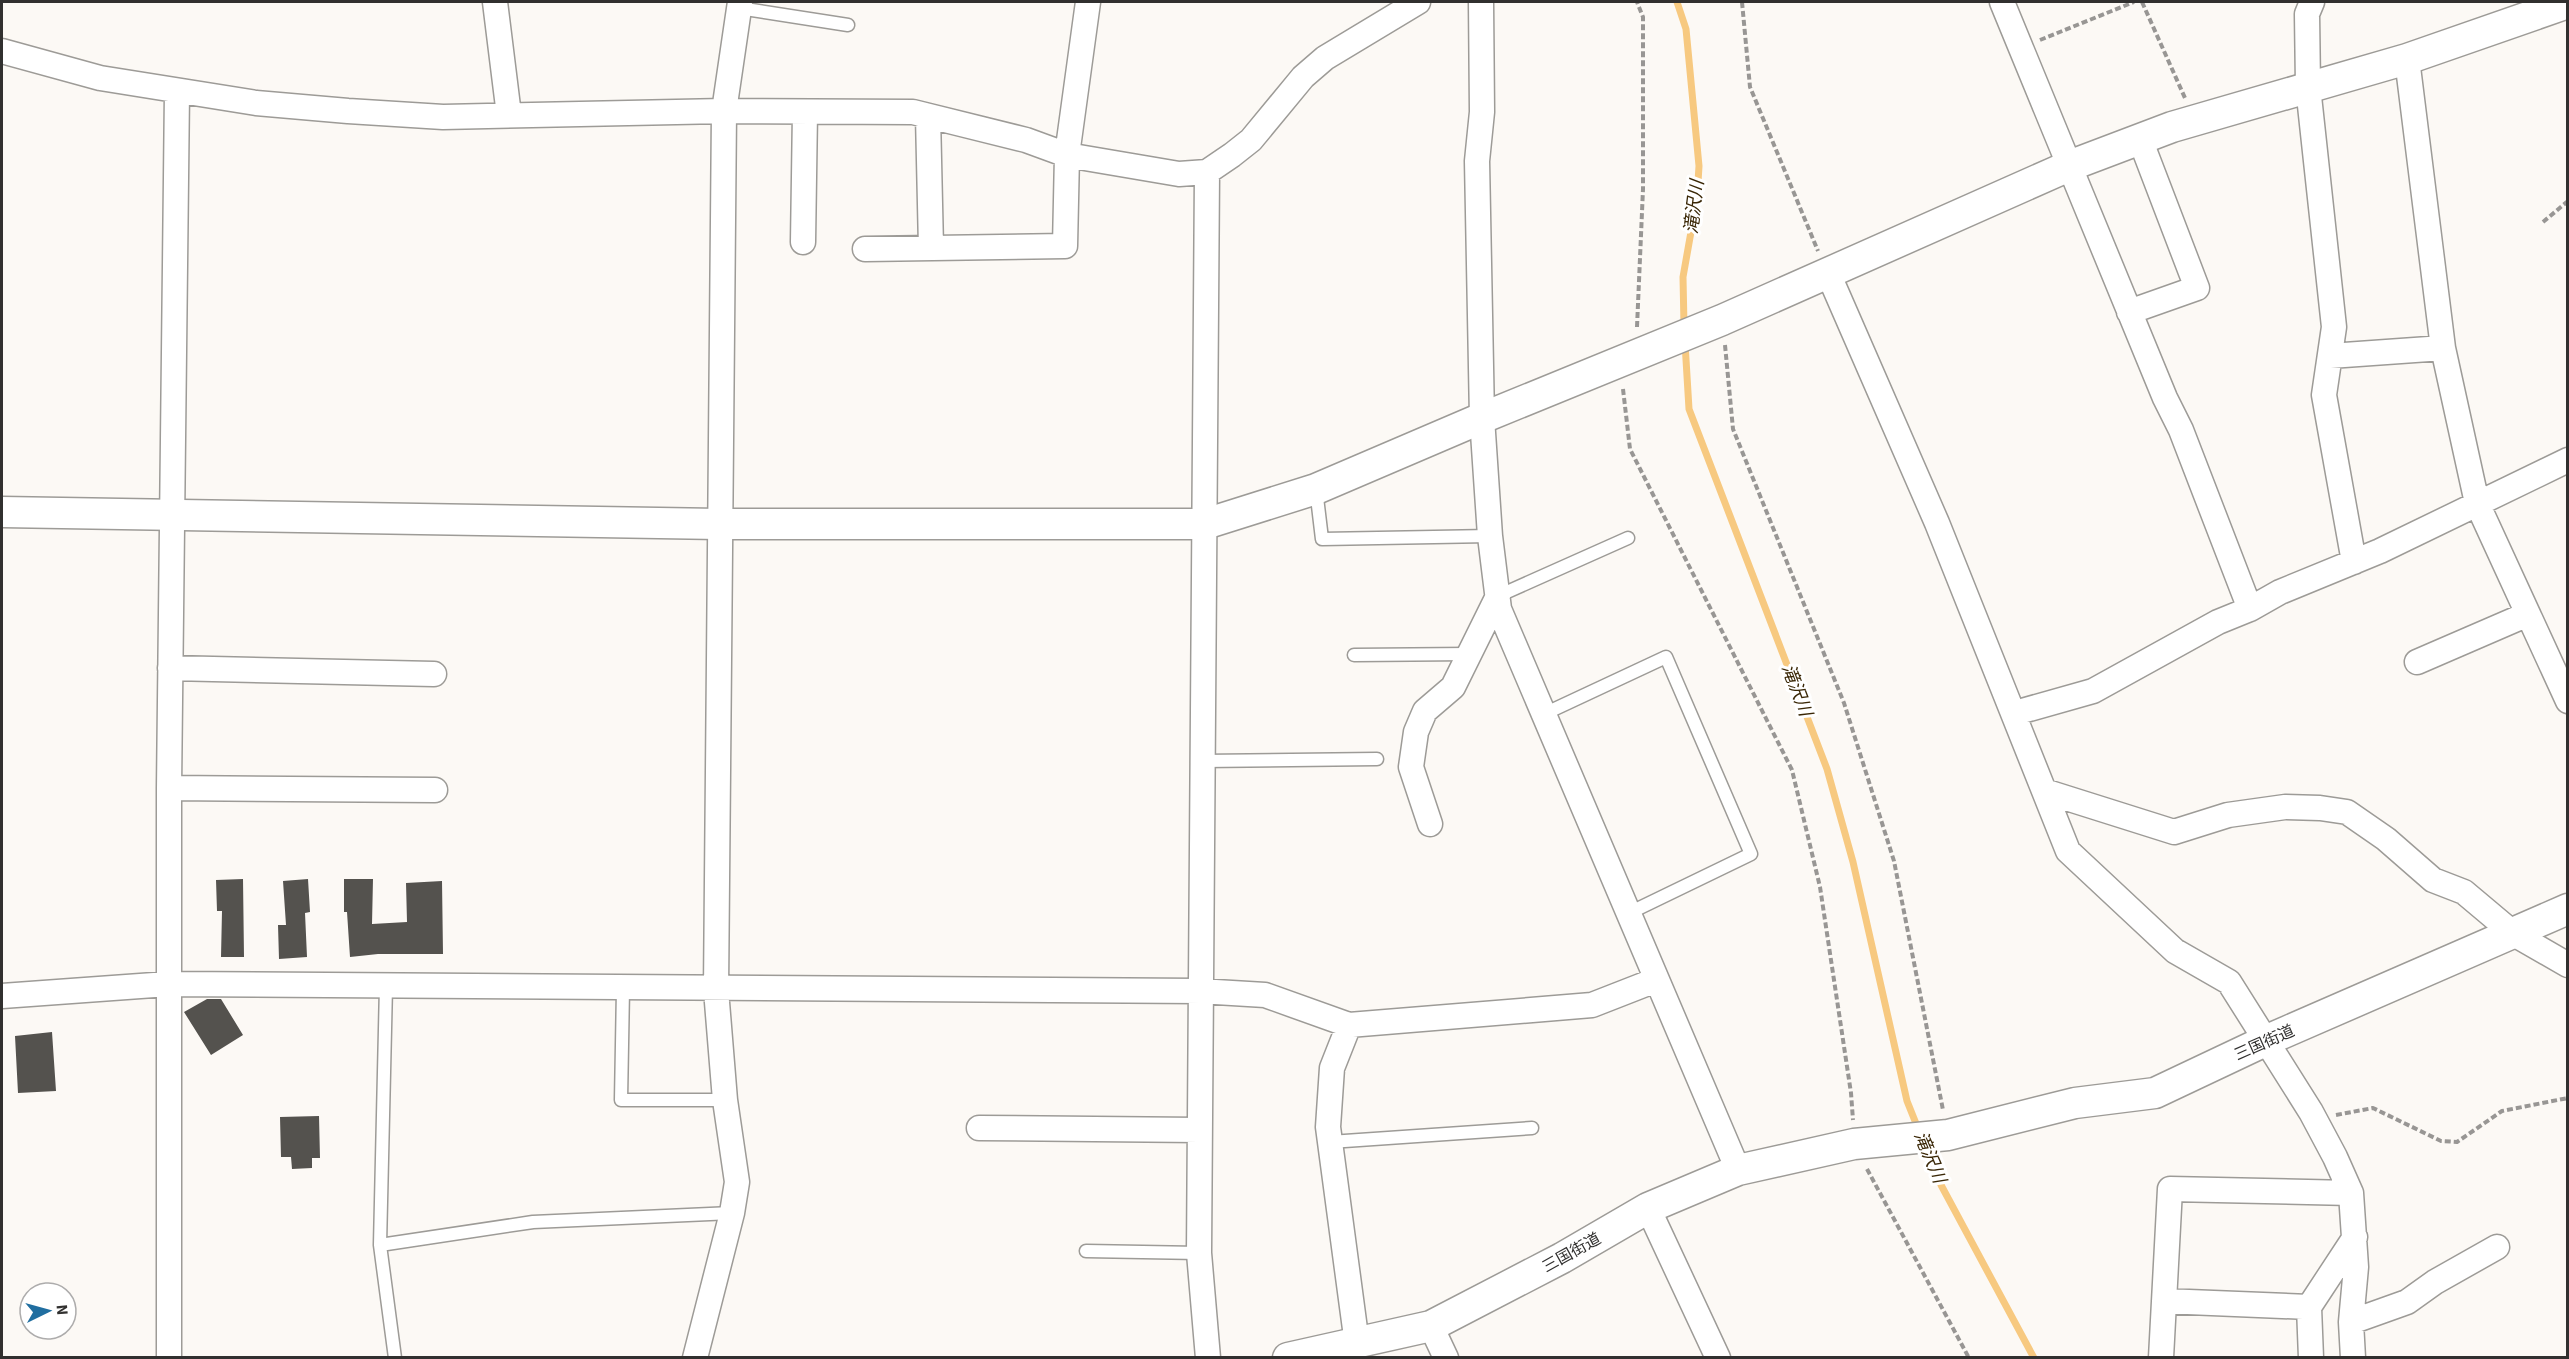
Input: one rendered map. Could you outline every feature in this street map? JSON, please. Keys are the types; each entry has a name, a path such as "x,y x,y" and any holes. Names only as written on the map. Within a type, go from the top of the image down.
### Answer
{"street":[{"path":"495,2 509,115"},
{"path":"865,249 1065,246 1067,155 1088,2"},
{"path":"2,51 100,78 256,104 348,111 443,117 724,111 913,112 1026,140 1067,155 1179,174 1207,172 1251,140 1303,77 1325,58 1418,2"},
{"path":"1482,2 1482,112 1477,161 1482,418 1490,536 1499,609 1738,1170"},
{"path":"2002,2 2129,312 2181,430 2250,609"},
{"path":"2312,2 2307,14 2308,87 2334,327 2324,395 2354,562"},
{"path":"2,512 171,513 719,524 1205,524 1316,489 1722,320 2069,166 2195,120 2407,59 2568,3"},
{"path":"695,1358 732,1214 737,1182 725,1100 716,990 724,111 739,5"},
{"path":"2407,59 2443,348 2477,503 2568,701"},
{"path":"169,1358 169,788 177,91"},
{"path":"803,242 805,112"},
{"path":"928,116 931,248"},
{"path":"2129,312 2198,288 2140,139"},
{"path":"1207,172 1199,991 1199,1253 1208,1358"},
{"path":"1828,273 1937,523 2068,851 2175,951 2229,982 2315,1119 2351,1193 2356,1267 2351,1322 2353,1358"},
{"path":"2330,356 2443,348"},
{"path":"2014,713 2093,691 2218,622 2250,609 2280,592 2354,562 2568,460"},
{"path":"1430,824 1411,766 1416,732 1425,711 1453,687 1498,596"},
{"path":"2416,662 2528,614"},
{"path":"170,668 434,674"},
{"path":"169,788 435,790"},
{"path":"2044,791 2174,832 2228,815 2284,807 2320,808 2348,812 2386,839 2433,880 2464,892 2514,934 2568,966"},
{"name":"三国街道","path":"1288,1358 1431,1326 1562,1258 1648,1208 1738,1170 1854,1144 1948,1135 2075,1103 2155,1093 2265,1041 2568,909"},
{"path":"2,996 168,984 716,990 1199,991 1265,995 1349,1025 1592,1005 1656,980"},
{"path":"1349,1025 1332,1068 1328,1127 1357,1344"},
{"path":"979,1128 1199,1130"},
{"path":"2161,1358 2170,1189 2351,1193"},
{"path":"1648,1208 1718,1358"},
{"path":"2311,1358 2309,1307 2355,1237"},
{"path":"2351,1322 2407,1302 2435,1282 2498,1247"},
{"path":"2164,1301 2309,1307"},
{"path":"1431,1326 1446,1358"}],"lane":[{"path":"739,5 848,25"},
{"path":"1316,489 1322,539 1490,536"},
{"path":"1498,596 1628,538"},
{"path":"1354,655 1470,654"},
{"path":"1544,714 1666,657 1751,854 1627,914"},
{"path":"1202,761 1377,759"},
{"path":"386,986 380,1245 395,1358"},
{"path":"623,989 621,1100 725,1100"},
{"path":"1330,1142 1532,1128"},
{"path":"380,1245 533,1222 732,1214"},
{"path":"1086,1251 1199,1253"}],"path":[{"path":"1637,2 1643,17 1643,155 1628,358 1630,449 1792,770 1820,887 1851,1093 1854,1144 1969,1358"},
{"path":"1742,2 1750,87 1828,273"},
{"path":"2021,48 2134,2"},
{"path":"2142,2 2195,120"},
{"path":"2543,222 2568,201"},
{"path":"1722,320 1733,429 1844,704 1894,861 1948,1135"},
{"path":"2315,1119 2373,1108 2441,1141 2457,1142 2502,1111 2568,1098"}],"building":[{"path":"243,879 244,957 221,957 222,911 217,911 216,880"},
{"path":"308,879 310,912 305,913 307,957 279,959 278,925 286,925 283,881"},
{"path":"344,879 373,879 372,924 407,922 406,883 442,881 443,954 378,954 350,957 347,912 344,912"},
{"path":"207,999 221,999 243,1035 211,1055 184,1012"},
{"path":"52,1032 56,1091 18,1093 15,1036"},
{"path":"319,1116 320,1158 312,1158 312,1168 292,1169 291,1157 281,1157 280,1117"}],"waterway":[{"name":"滝沢川","path":"1677,2 1686,29 1699,166 1697,198 1683,277 1684,326"},
{"name":"滝沢川","path":"1685,343 1689,409 1827,769 1853,862 1907,1101 1919,1131"},
{"name":"滝沢川","path":"1924,1144 1941,1185 2034,1358"}]}
